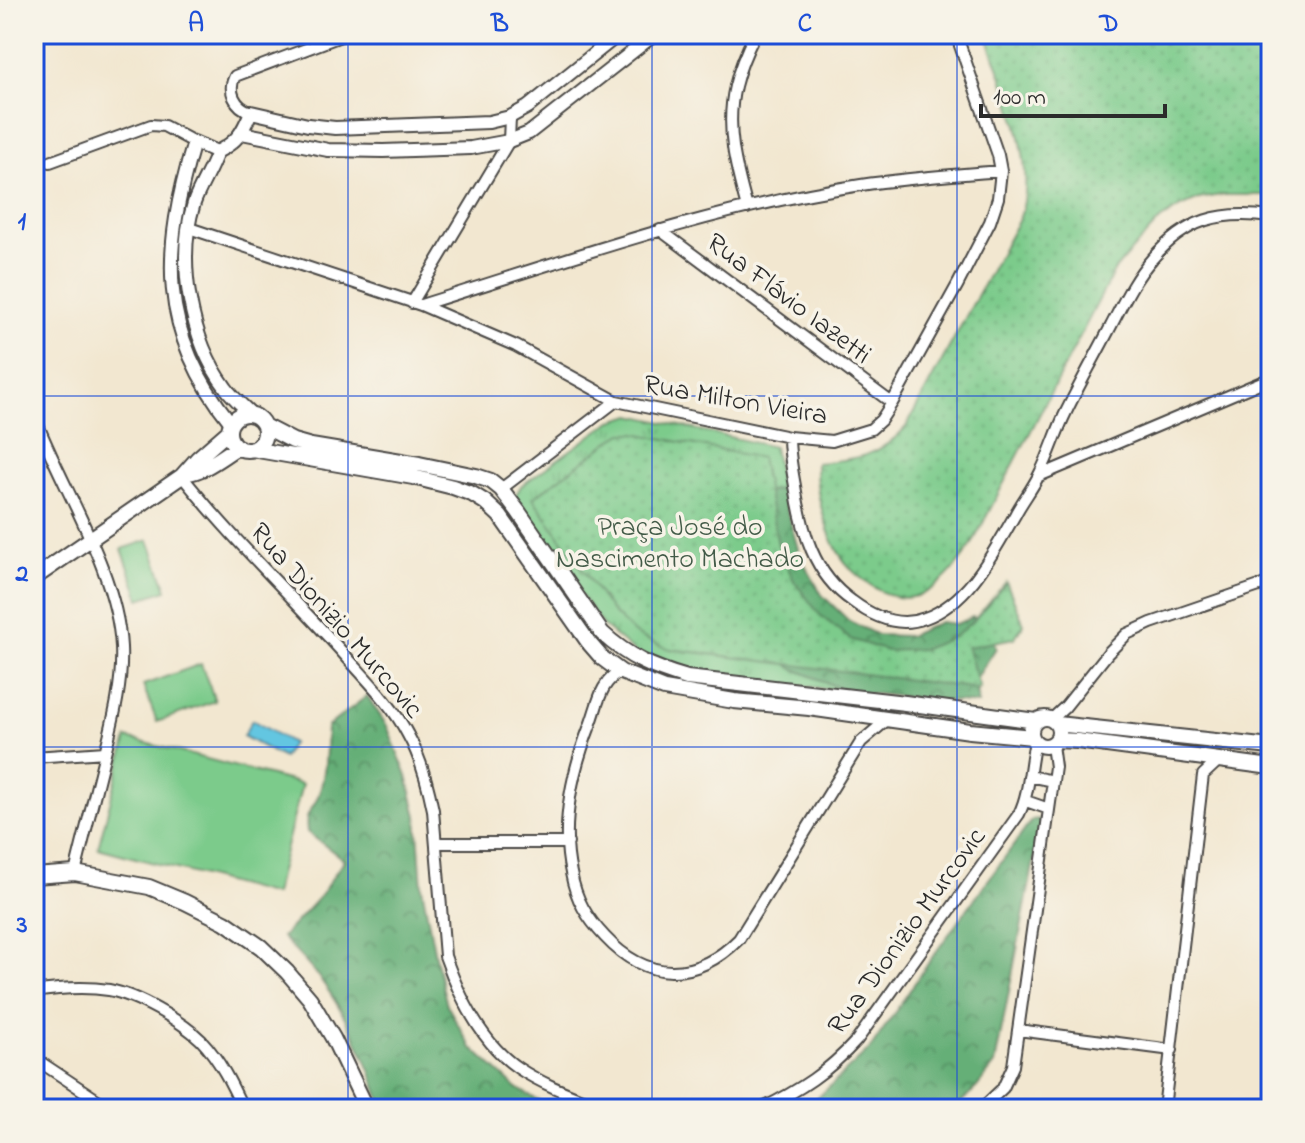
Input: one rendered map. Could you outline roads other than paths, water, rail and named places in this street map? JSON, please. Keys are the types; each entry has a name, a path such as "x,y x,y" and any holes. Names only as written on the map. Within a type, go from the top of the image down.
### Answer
{"main road":[{"path":"34,578 185,474 236,417 252,415 261,421 265,433 263,440 208,467 185,474"},
{"path":"264,426 293,441 311,446 419,464 491,481 501,489 602,633 640,662 687,678 1271,747"},
{"path":"230,427 230,437 245,448 413,477 453,487 485,502 500,516 589,643 602,658 639,681 664,689 734,701 809,708 1034,739"},
{"path":"1036,721 1031,728 1034,739 1040,745 1077,741 1271,767"},
{"path":"1054,721 1060,732 1054,742"},
{"path":"34,876 75,873 149,887 225,922 261,947 310,999 333,1038 367,1109"}],"street":[{"path":"346,34 235,76 233,96 238,105 251,112 335,128 489,122 510,117 528,107 619,34"},
{"path":"242,133 328,150 471,148 509,141 529,133 655,34"},
{"path":"747,208 731,146 730,115 735,84 755,34"},
{"name":"Rua Milton Vieira","path":"189,228 416,304 516,346 616,401 789,437 832,441 871,429 881,420 951,297 990,222 998,198 1001,171 956,34"},
{"path":"251,112 242,133 217,152 203,182 189,228 187,259 188,289 197,331 209,361 224,386 252,415"},
{"path":"416,304 509,141 510,117"},
{"path":"50,162 151,125 164,126 217,152"},
{"path":"194,142 172,243 173,304 183,340 230,427"},
{"path":"416,304 660,230 747,208 861,185 1001,171"},
{"path":"185,173 203,182"},
{"path":"789,437 798,506 811,553 821,570 841,594 873,616 908,622 924,619 955,600 995,550 1027,491 1039,476 1066,413 1134,283 1152,259 1183,230 1200,222 1221,216 1271,217"},
{"name":"Rua Flávio Iazetti","path":"660,230 892,403"},
{"path":"1039,476 1271,378"},
{"path":"501,489 616,401"},
{"path":"34,415 37,432 90,540 116,615 121,647 119,692 75,873"},
{"name":"Rua Dionizio Murcovic","path":"185,474 204,504 373,687 398,718 416,750 428,787 437,843 445,956 452,977 478,1025 514,1065 537,1079 607,1109"},
{"path":"1054,721 1127,634 1271,582"},
{"path":"621,672 606,682 573,777 569,807 570,873 576,895 591,922 612,945 642,966 658,971 685,970 714,959 739,939 861,742 888,719"},
{"name":"Rua Dionizio Murcovic","path":"761,1109 811,1082 830,1068 857,1040 1005,835 1026,801 1034,739"},
{"path":"981,1109 1003,1088 1013,1066 1055,767 1054,742"},
{"path":"34,757 105,752"},
{"path":"1164,1109 1203,775 1218,761"},
{"path":"1029,776 1053,781"},
{"path":"1026,801 1049,809"},
{"path":"437,843 568,843"},
{"path":"34,992 77,987 111,990 143,1002 176,1020 201,1041 224,1070 243,1109"},
{"path":"1018,1030 1172,1050"},
{"path":"34,1058 111,1109"}],"water":[{"path":"252,720 292,743 283,758 243,736"}],"park label":[{"name":"Praça José do Nascimento Machado","path":"680,541"}]}
